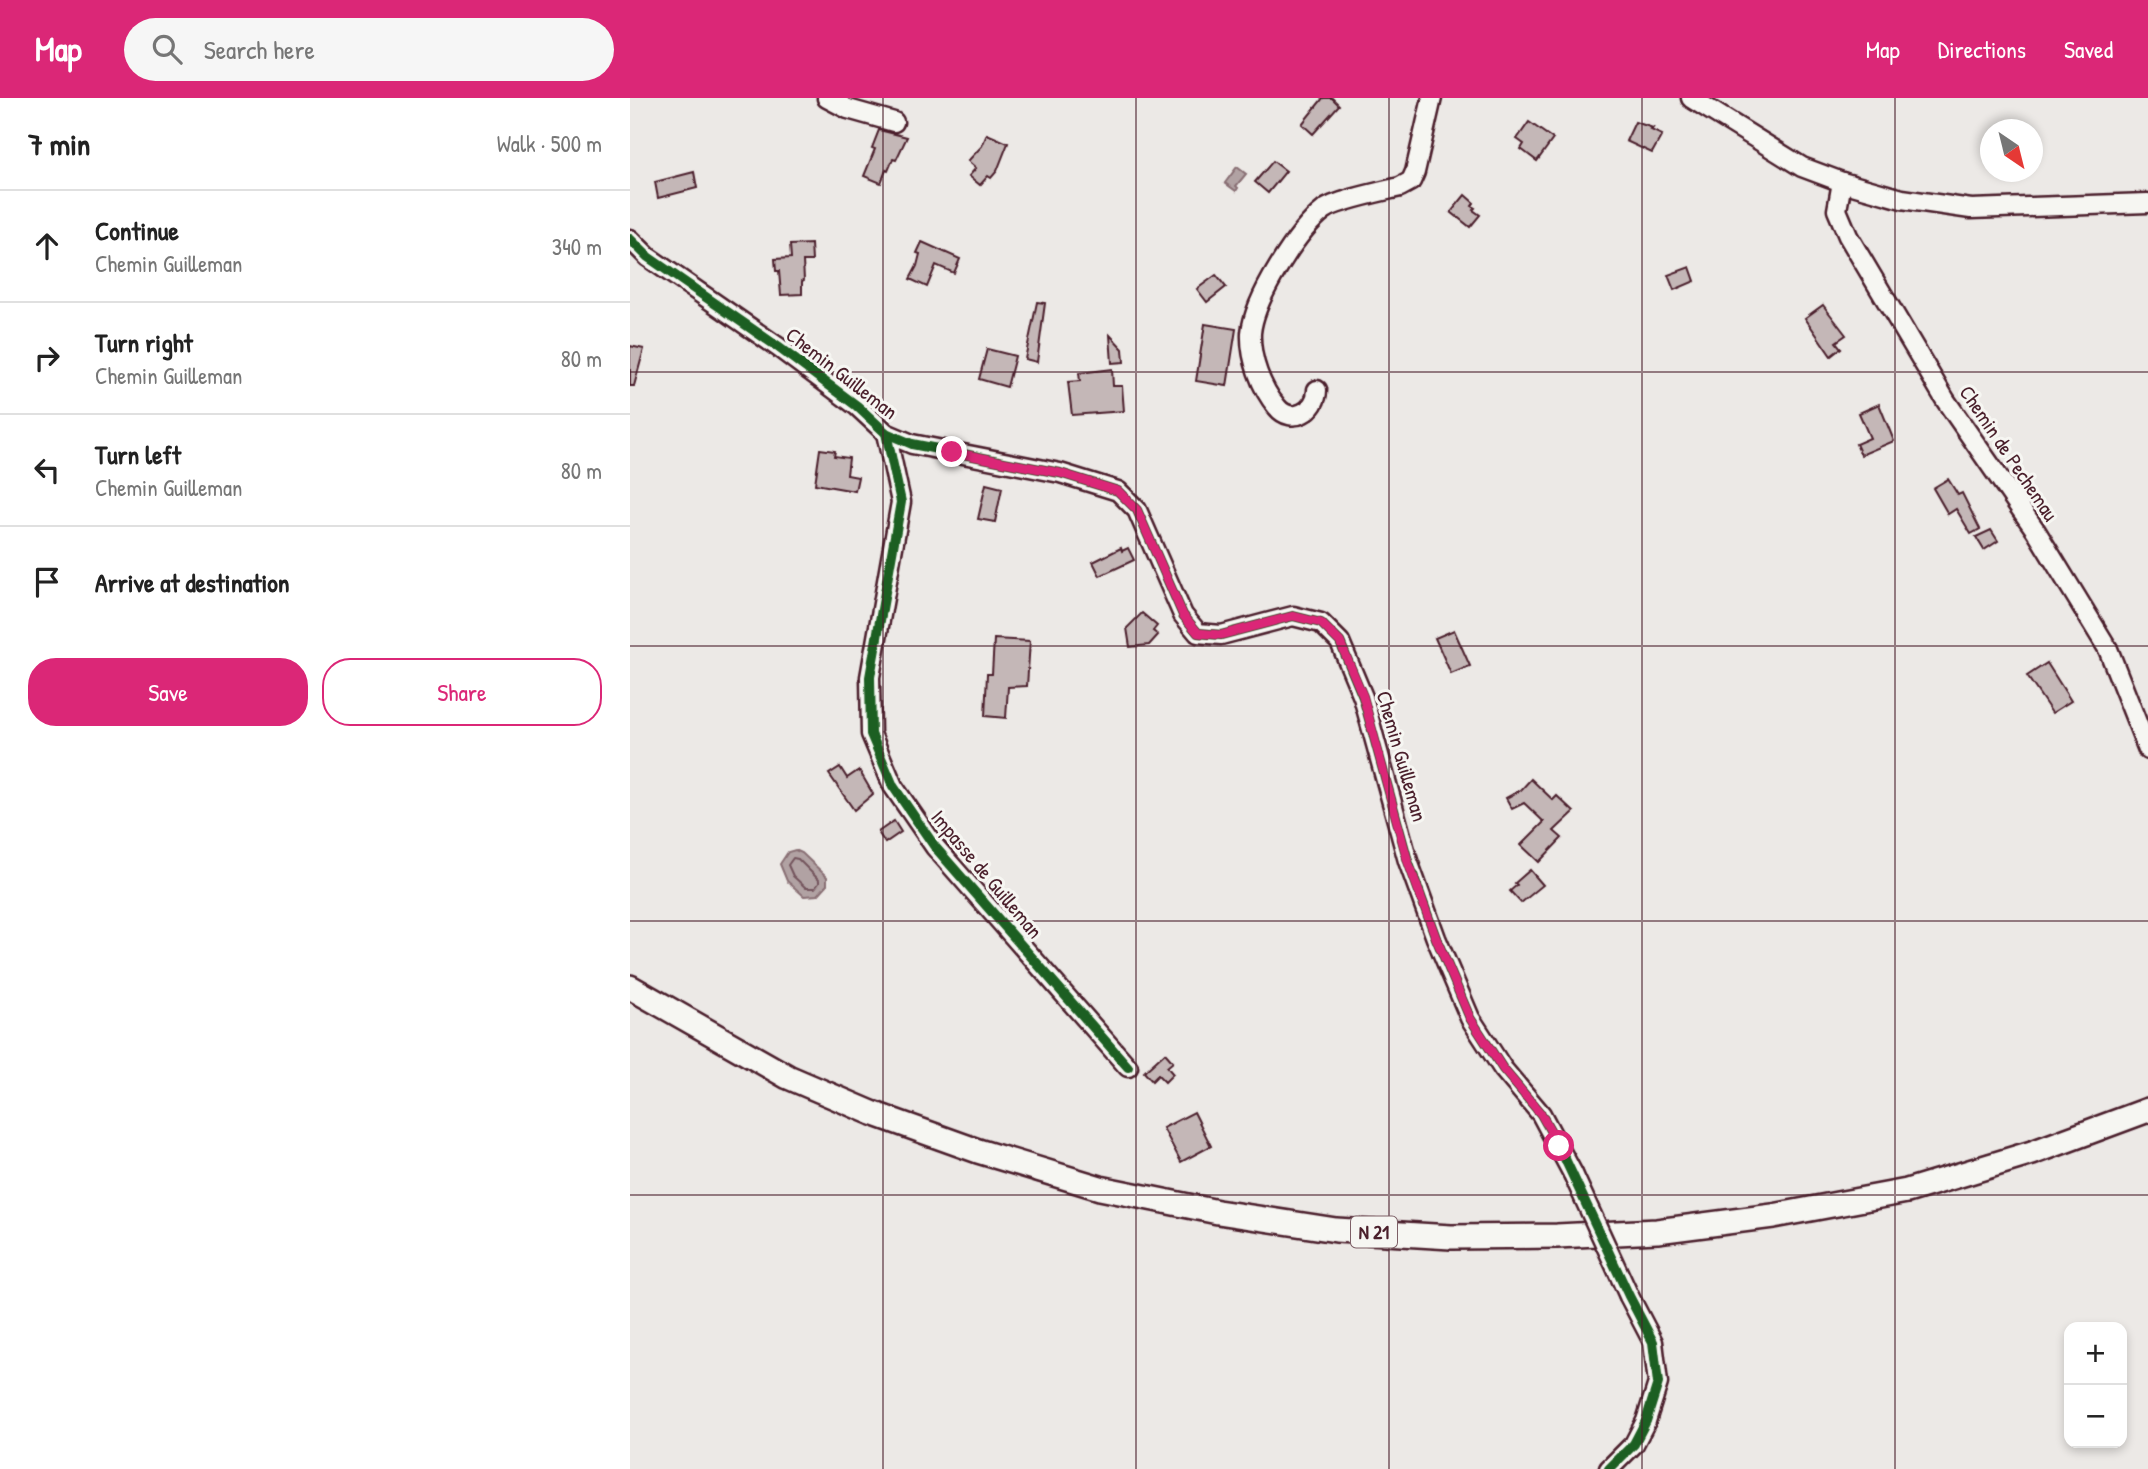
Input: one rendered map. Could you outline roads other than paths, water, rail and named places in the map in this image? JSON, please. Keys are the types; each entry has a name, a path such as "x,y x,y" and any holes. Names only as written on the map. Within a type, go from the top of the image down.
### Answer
{"main road":[{"name":"N 21","path":"630,987 788,1077 872,1113 978,1151 1100,1188 1218,1212 1336,1230 1451,1237 1557,1236 1657,1231 1773,1216 1908,1191 2032,1153 2148,1110"}],"street":[{"path":"827,98 848,109 894,121"},
{"path":"1317,390 1317,399 1311,408 1299,416 1280,411 1270,398 1260,380 1254,353 1251,333 1256,309 1283,260 1304,230 1326,208 1400,187 1411,181 1432,98"},
{"path":"1691,98 1802,167 1902,199 1971,209 2148,203"},
{"name":"Chemin de Pechemau","path":"1842,182 1837,210 1848,236 1946,401 2036,531 2108,649 2148,750"},
{"name":"Chemin Guilleman","path":"630,239 648,257 778,347 857,406 886,433 912,444 1060,473 1118,491 1137,510 1183,615 1198,633 1221,635 1293,616 1321,623 1340,642 1363,696 1408,862 1470,1018 1503,1069 1541,1114 1573,1174 1653,1342 1658,1383 1647,1421 1634,1444 1608,1469"},
{"name":"Impasse de Guilleman","path":"886,433 901,502 870,677 871,734 893,786 934,847 1128,1067"}],"water":[{"path":"1237,167 1246,174 1236,186 1236,191 1225,183"},
{"path":"795,850 802,853 827,877 827,885 818,895 804,896 787,881 780,864 788,852"}]}
